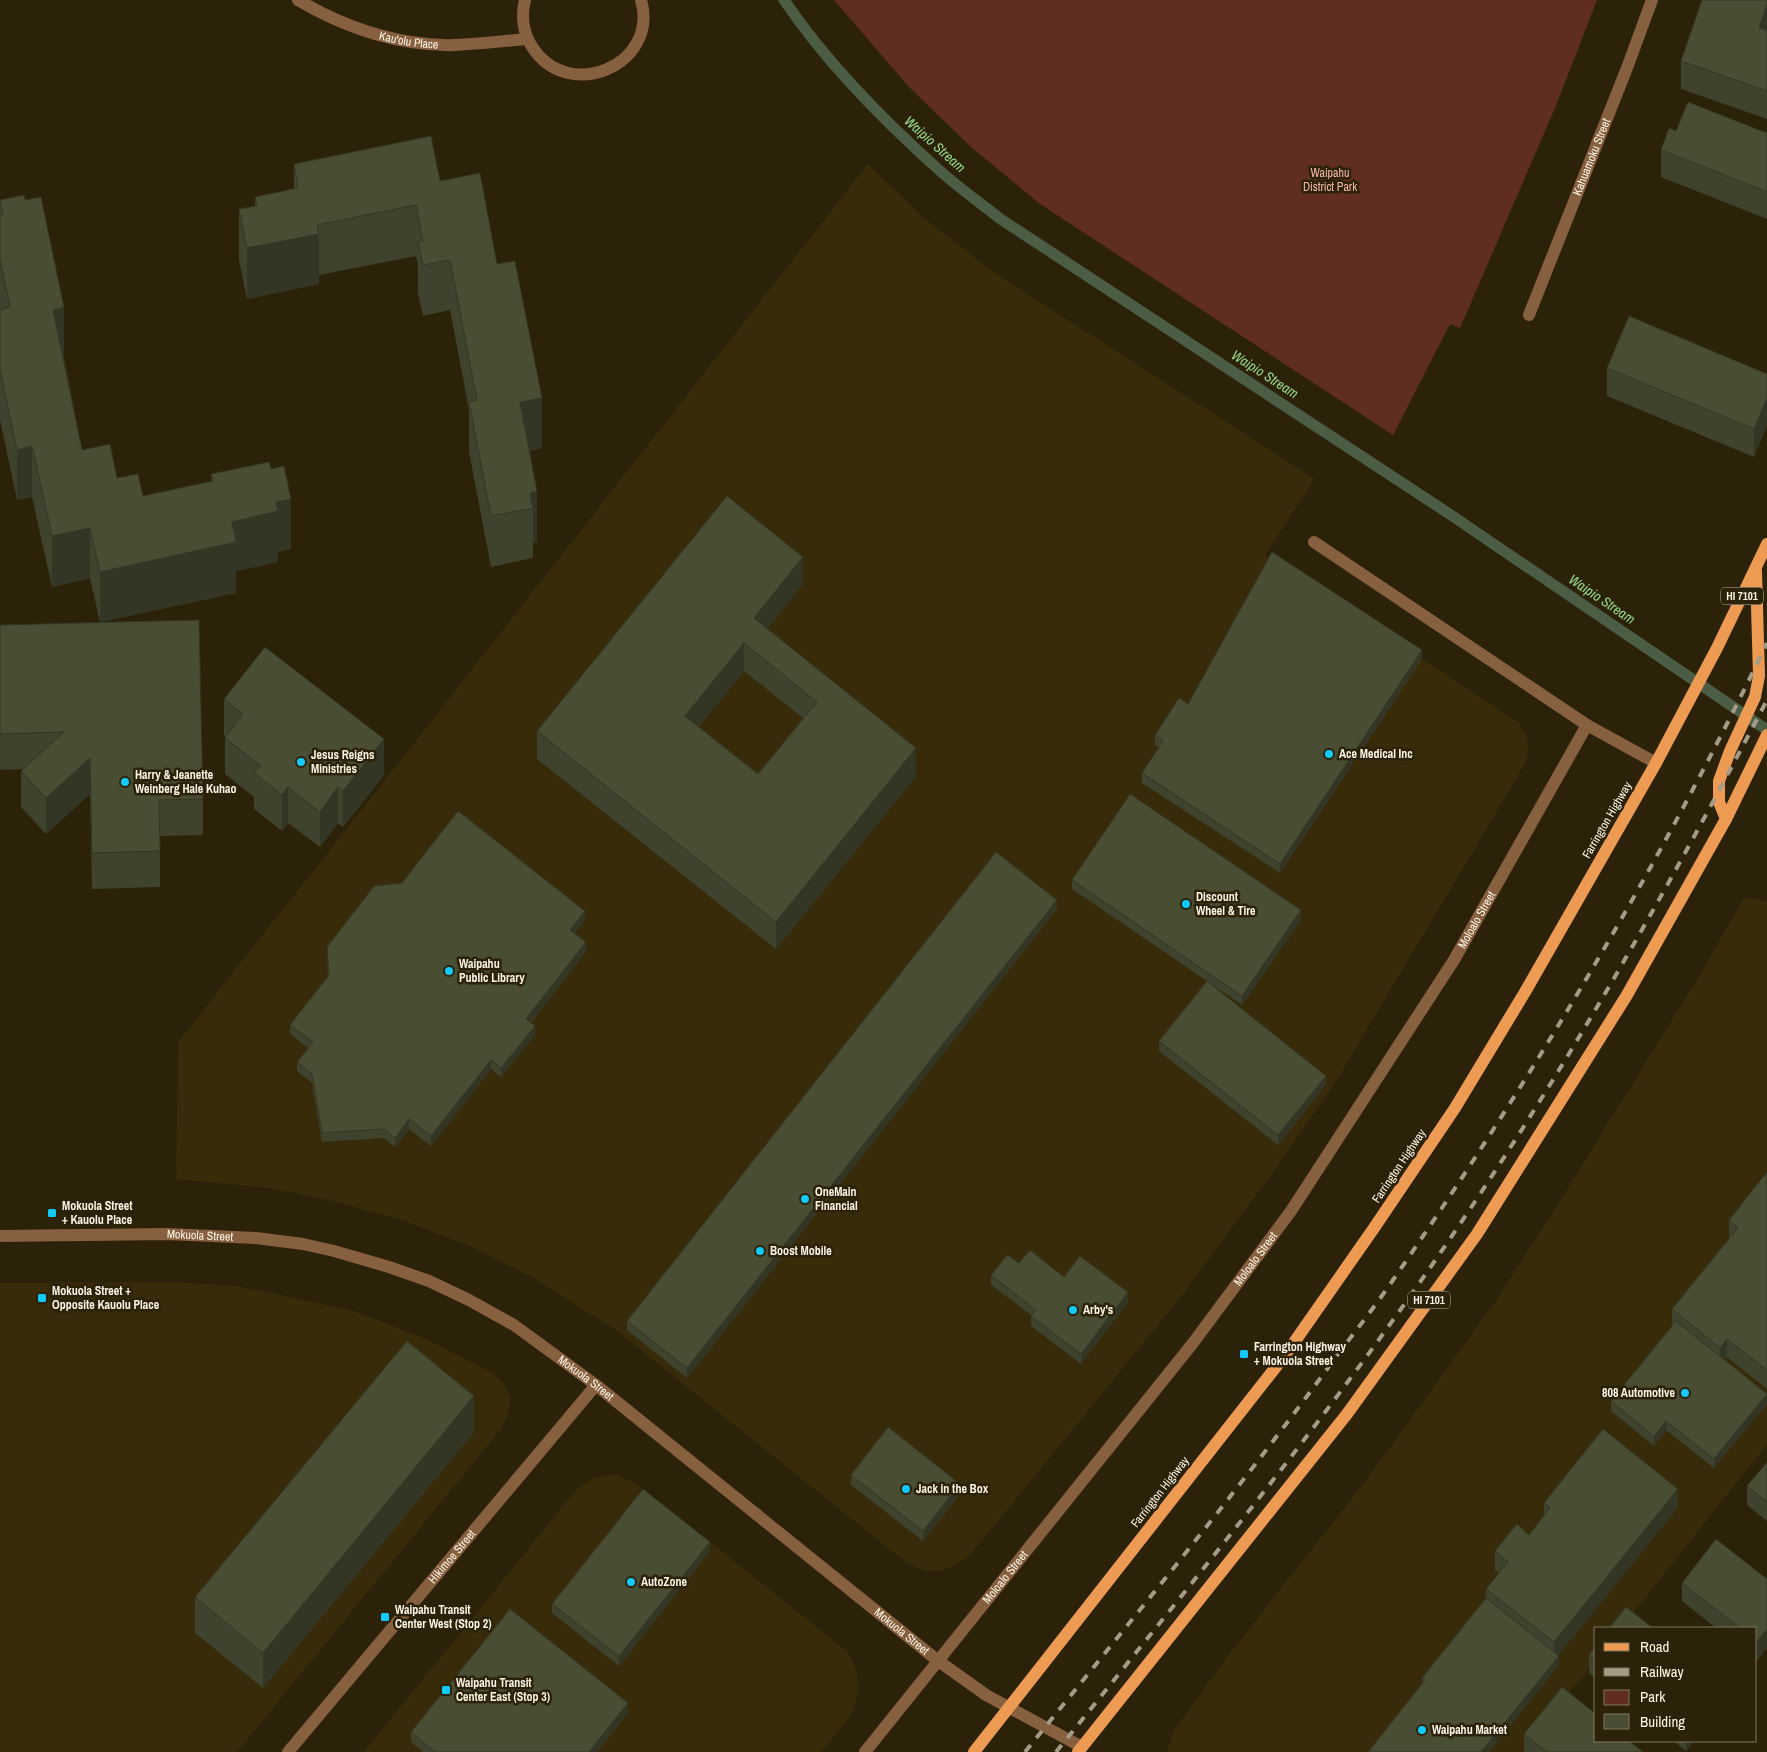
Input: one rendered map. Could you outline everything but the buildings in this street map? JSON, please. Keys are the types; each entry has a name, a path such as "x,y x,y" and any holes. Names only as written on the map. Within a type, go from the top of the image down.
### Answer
{"main road":[{"name":"Farrington Highway","path":"974,1752 1286,1354 1460,1100 1656,763 1717,648 1767,544"},
{"path":"1726,819 1719,802 1718,781 1755,697 1759,676 1756,570"},
{"name":"HI 7101","path":"1083,1750 1347,1414 1477,1234 1627,995 1726,819 1767,735"}],"street":[{"name":"Kau'olu Place","path":"298,0 322,14 352,27 377,36 403,41 453,46 527,39"},
{"path":"525,0 523,20 527,39 537,54 552,67 561,71 570,74 590,75 609,69 625,58 637,43 642,25 643,7 641,0"},
{"name":"Kahuamoku Street","path":"1530,314 1628,68 1652,0"},
{"path":"1314,542 1588,725 1656,763"},
{"name":"Moloalo Street","path":"865,1752 1192,1343 1291,1211 1454,960 1588,725"},
{"name":"Mokuola Street","path":"0,1236 167,1234 237,1236 288,1242 334,1251 359,1257 429,1281 469,1300 514,1325 596,1386 937,1660 986,1695 1083,1750"},
{"name":"Hikimoe Street","path":"288,1752 596,1386"}],"shaded area":[{"path":"868,164 924,218 992,271 1315,479 1265,555 1519,723 1526,734 1528,747 1526,762 1337,1080 1277,1167 1180,1298 971,1554 954,1566 938,1572 920,1569 904,1561 617,1331 537,1280 474,1248 402,1220 325,1199 270,1188 176,1179 178,1042"},
{"path":"1754,898 1767,902 1767,1445 1622,1627 1594,1627 1594,1662 1522,1752 1168,1752 1174,1730 1227,1657 1370,1475 1497,1299 1696,981 1743,900"},
{"path":"172,1282 235,1286 295,1298 353,1311 424,1338 491,1372 504,1383 511,1400 508,1415 501,1429 237,1752 0,1752 0,1283"},
{"path":"615,1474 636,1483 848,1652 857,1671 858,1693 851,1716 821,1752 364,1752 576,1490 594,1478"}],"green space":[{"name":"Waipahu District Park","path":"834,0 1597,0 1555,108 1460,328 1450,324 1393,435 1040,204 971,147 910,88"}],"waterway":[{"name":"Waipio Stream","path":"784,0 818,46 876,111 939,170 999,218 1451,515 1767,730"}],"railway":[{"path":"1025,1752 1296,1411 1378,1301 1445,1203 1545,1048 1639,889 1726,726 1767,643"},
{"path":"1056,1752 1264,1492 1364,1360 1460,1224 1543,1096 1621,966 1659,900 1767,700"}],"place":[{"name":"Ace Medical Inc","path":"1329,754"},
{"name":"Jesus Reigns Ministries","path":"301,762"},
{"name":"Harry & Jeanette Weinberg Hale Kuhao","path":"125,782"},
{"name":"Discount Wheel & Tire","path":"1186,904"},
{"name":"Waipahu Public Library","path":"449,971"},
{"name":"OneMain Financial","path":"805,1199"},
{"name":"Mokuola Street + Kauolu Place","path":"52,1213"},
{"name":"Boost Mobile","path":"760,1251"},
{"name":"Mokuola Street + Opposite Kauolu Place","path":"42,1298"},
{"name":"Arby's","path":"1073,1310"},
{"name":"Farrington Highway + Mokuola Street","path":"1244,1354"},
{"name":"808 Automotive","path":"1685,1393"},
{"name":"Jack in the Box","path":"906,1489"},
{"name":"AutoZone","path":"631,1582"},
{"name":"Waipahu Transit Center West (Stop 2)","path":"385,1617"},
{"name":"Waipahu Transit Center East (Stop 3)","path":"446,1690"},
{"name":"Waipahu Market","path":"1422,1730"}]}
